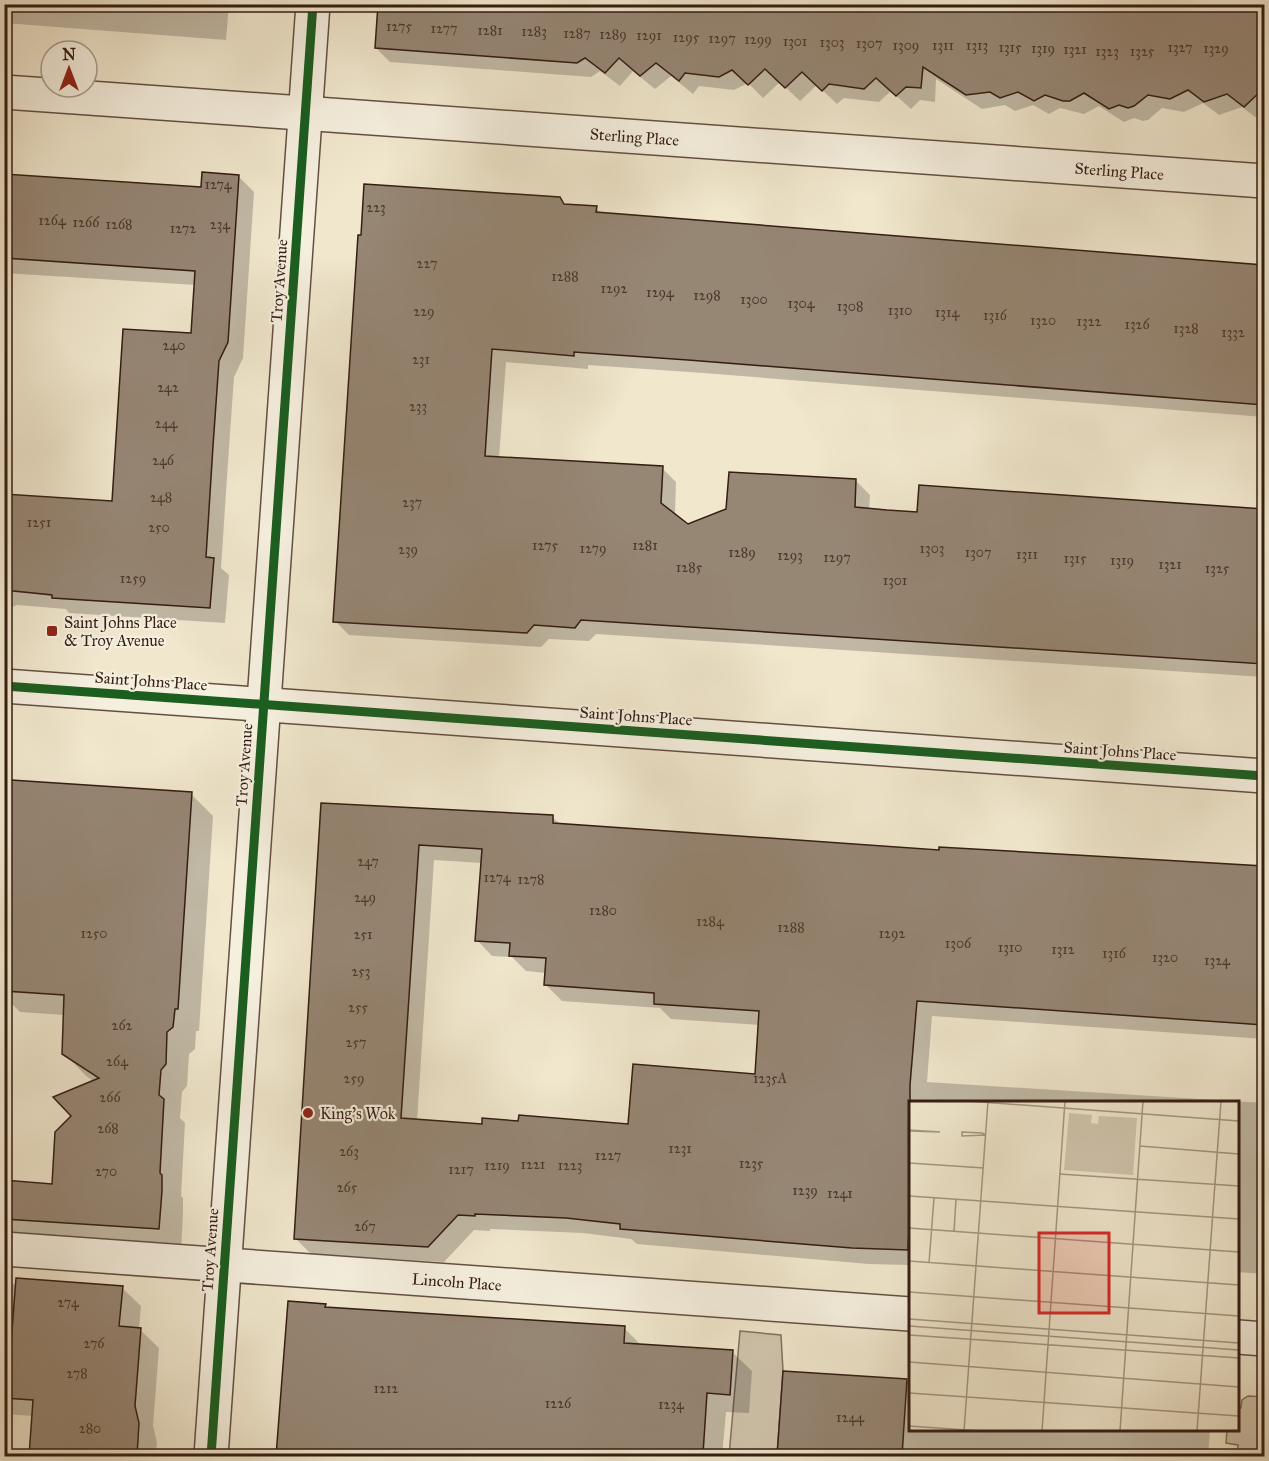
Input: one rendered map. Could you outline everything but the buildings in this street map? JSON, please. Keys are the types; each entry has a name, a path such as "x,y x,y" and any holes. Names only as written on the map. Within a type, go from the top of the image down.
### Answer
{"street":[{"name":"Troy Avenue","path":"211,1456 313,4"},
{"name":"Sterling Place","path":"4,92 1264,181"},
{"name":"Saint Johns Place","path":"4,686 1264,776"},
{"name":"Lincoln Place","path":"4,1249 909,1314"},
{"path":"1239,1337 1264,1339"}],"shaded area":[{"path":"740,1331 781,1335 783,1371 777,1456 729,1456"},
{"path":"1248,1396 1264,1397 1264,1456 1237,1456 1238,1445 1226,1443 1227,1431 1239,1431 1239,1408 1241,1408 1242,1400"}],"cycle path":[{"path":"211,1456 313,4"},
{"path":"4,686 1264,776"}],"place":[{"name":"Saint Johns Place & Troy Avenue","path":"52,631"},
{"name":"King's Wok","path":"308,1113"}]}
